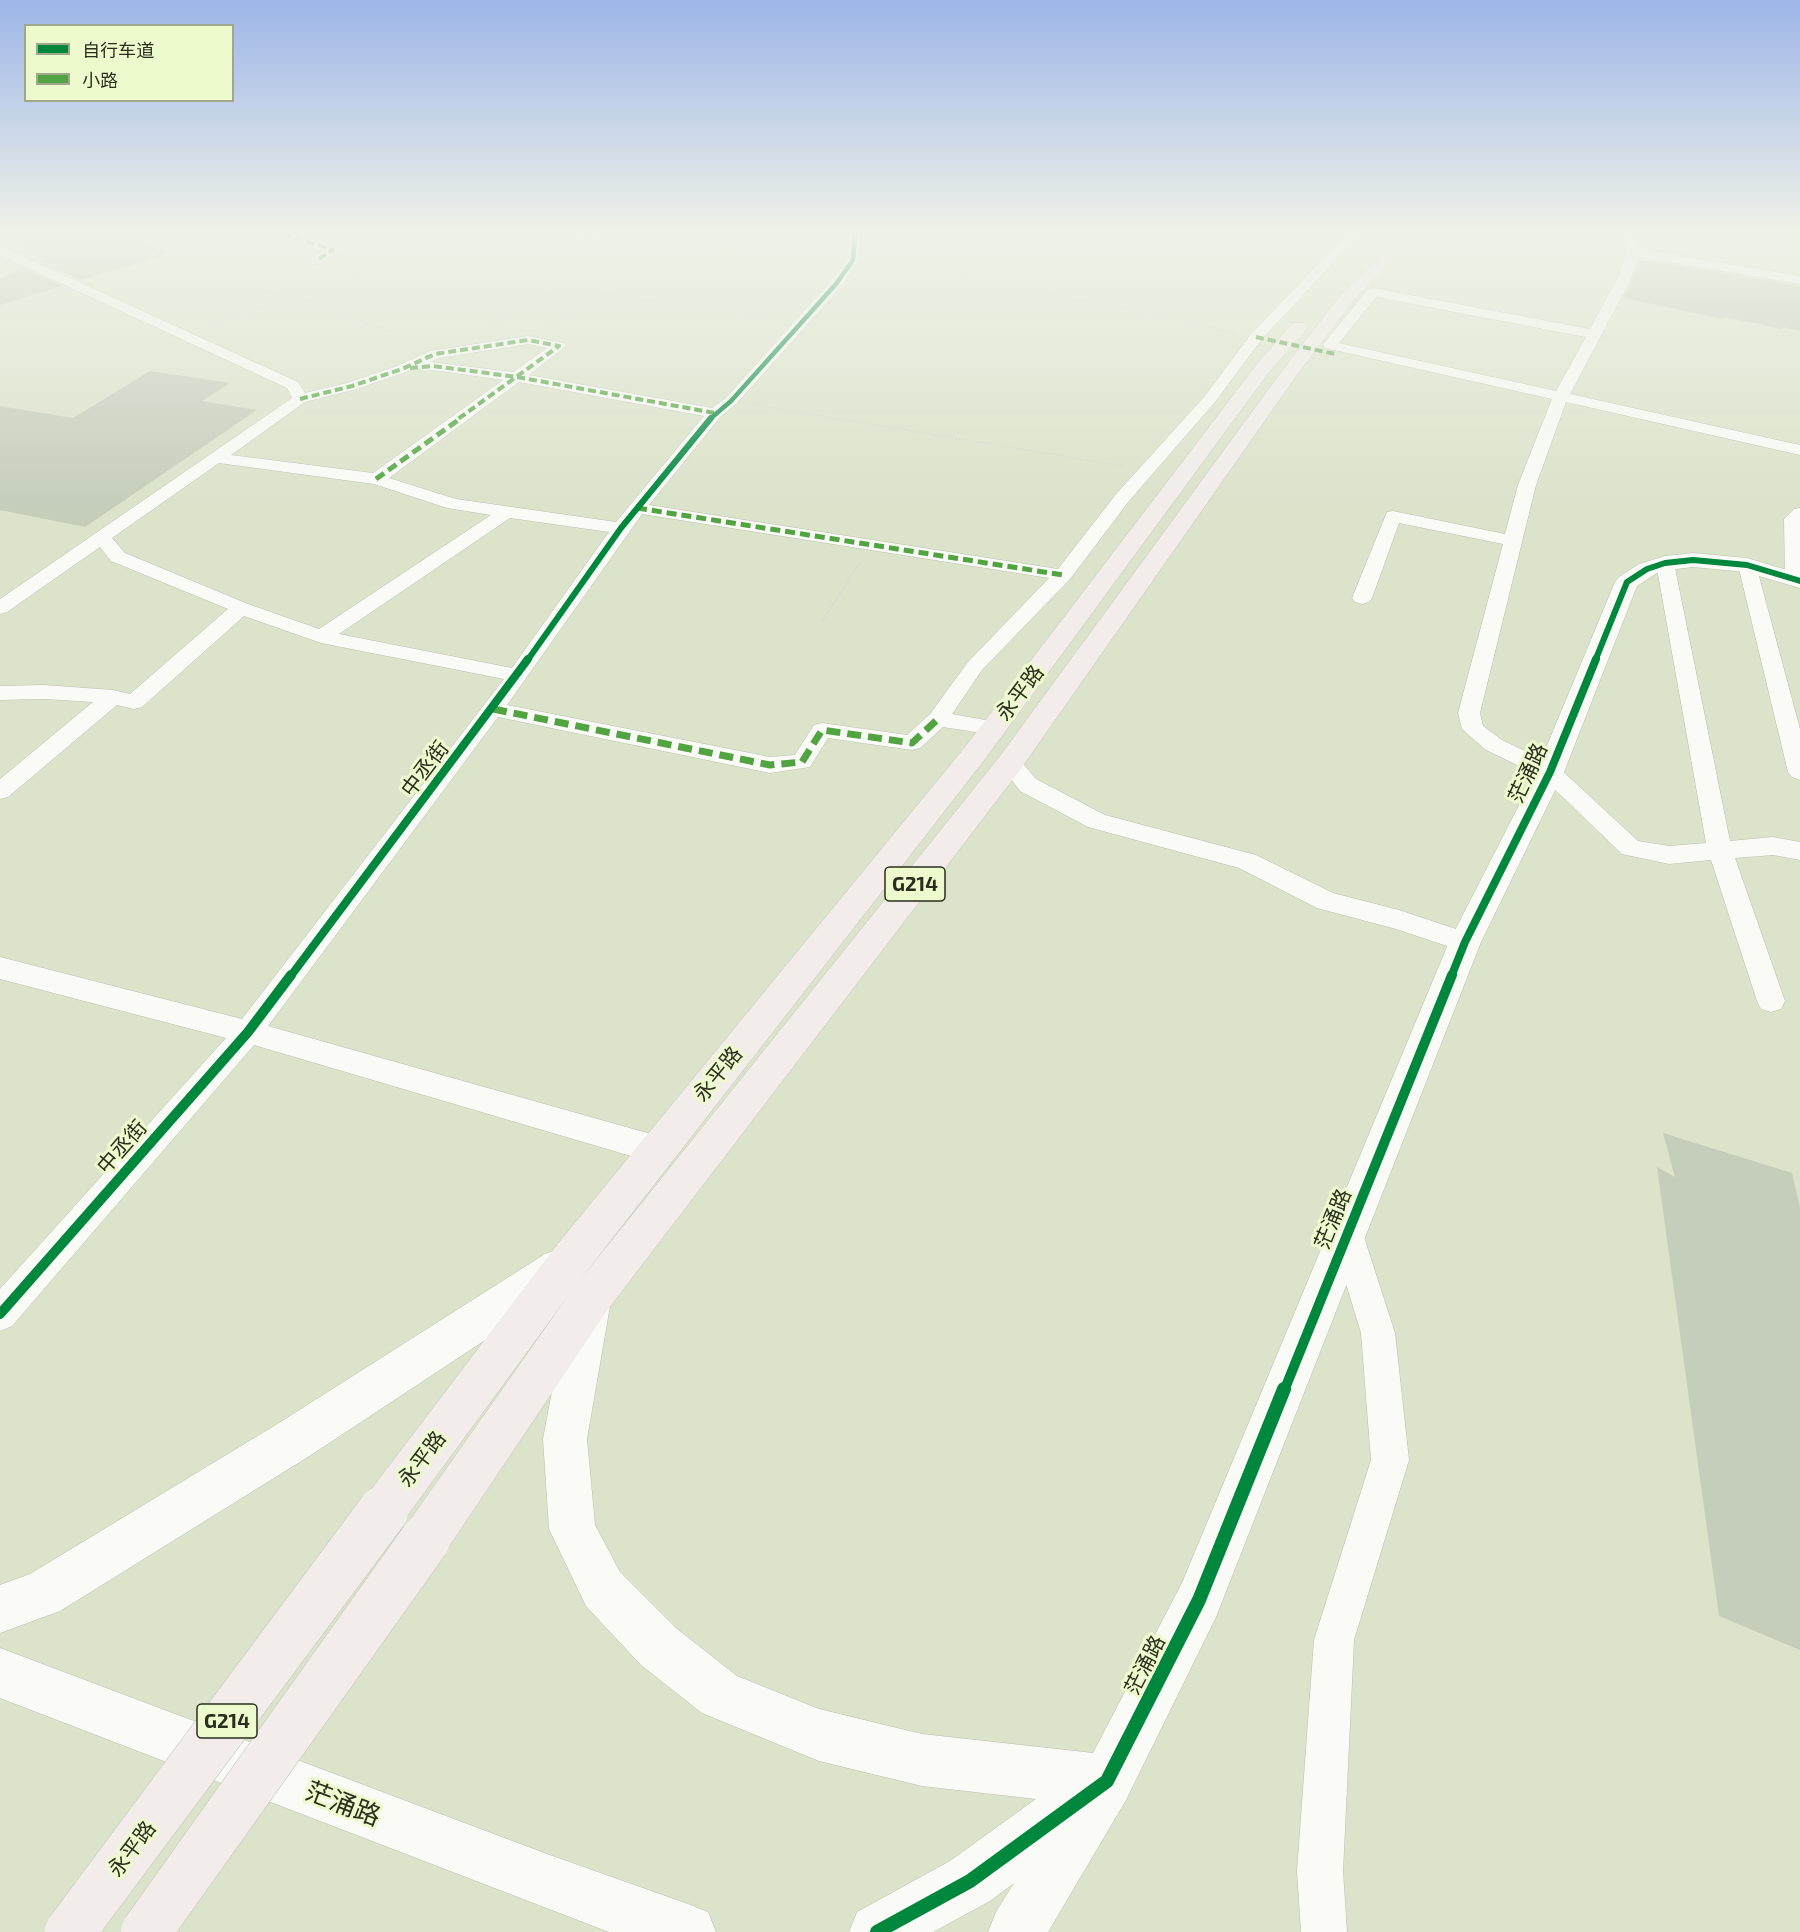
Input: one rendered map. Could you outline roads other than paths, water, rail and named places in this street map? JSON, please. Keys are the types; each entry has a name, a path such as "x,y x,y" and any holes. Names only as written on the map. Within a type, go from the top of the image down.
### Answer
{"highway":[{"name":"永平路","path":"146,1932 425,1540 658,1150 975,753 1263,368 1302,324"},
{"name":"永平路","path":"70,1932 383,1511 581,1279 1010,763 1327,324"},
{"path":"975,753 1010,763"}],"street":[{"path":"161,324 293,385 300,399"},
{"name":"中丞街","path":"0,1314 248,1032 493,709 621,528 723,407 799,324"},
{"path":"493,709 770,765 802,762 822,730 912,743 938,719 975,666 1063,575 1123,497 1210,399 1269,324"},
{"path":"1347,324 1330,345 1800,450"},
{"path":"1543,324 1595,334"},
{"path":"1600,324 1561,396 1527,486 1469,713 1473,729 1494,745 1550,772 1631,848 1669,855 1773,846 1800,851"},
{"path":"0,608 300,399 352,386 402,369 435,354 528,340 559,346 376,479"},
{"path":"402,369 433,366 723,407"},
{"path":"217,458 376,479 453,504 621,528"},
{"path":"637,508 1063,575"},
{"path":"321,637 508,511"},
{"path":"1797,580 1793,519 1800,513"},
{"path":"1362,598 1393,516 1513,541"},
{"path":"102,538 118,557 241,608 321,637 517,675"},
{"name":"茫涌路","path":"898,1927 970,1881 1107,1780 1198,1600 1465,942 1550,772 1627,582 1641,572 1665,563 1706,560 1748,565 1797,580"},
{"path":"1665,563 1720,851 1771,1001"},
{"path":"1748,565 1800,772"},
{"path":"0,693 44,692 113,697 134,702 241,608"},
{"path":"0,791 113,697"},
{"path":"938,719 994,728"},
{"path":"1010,763 1028,785 1097,821 1247,861 1326,902 1399,920 1465,942"},
{"path":"0,968 248,1032 658,1150"},
{"path":"1324,1932 1320,1871 1334,1640 1390,1460 1378,1333 1347,1234"},
{"path":"0,1609 43,1594 255,1464 581,1279"},
{"path":"581,1279 564,1438 572,1529 603,1589 659,1647 720,1695 819,1735 921,1760 1107,1780 1016,1932"},
{"name":"茫涌路","path":"0,1673 547,1882 688,1932"}]}
